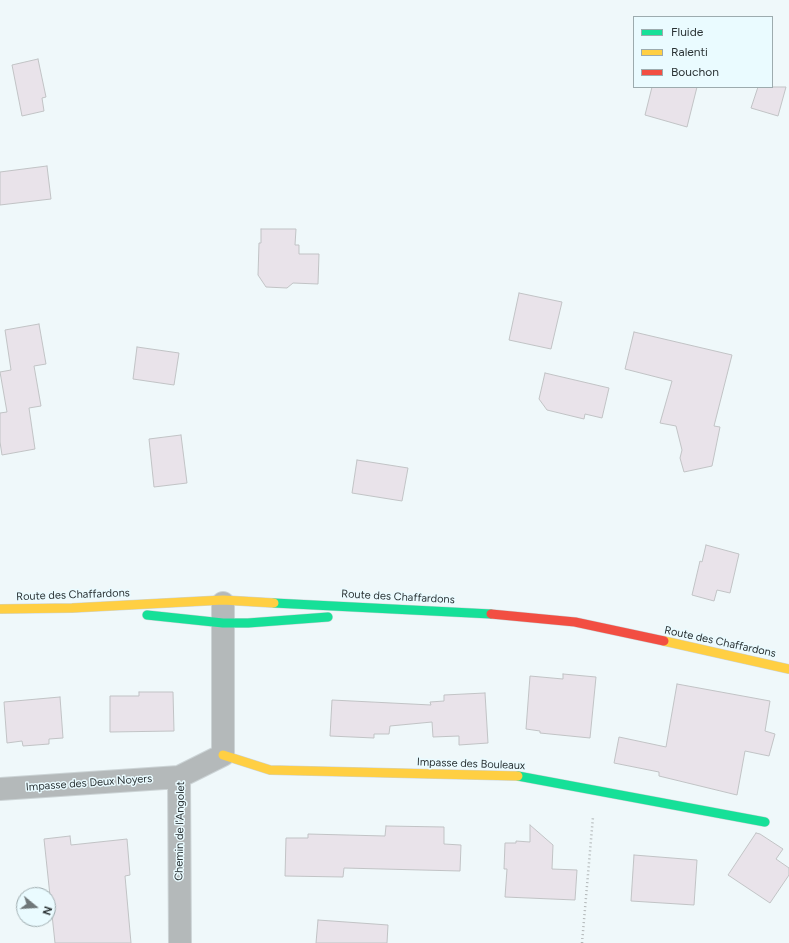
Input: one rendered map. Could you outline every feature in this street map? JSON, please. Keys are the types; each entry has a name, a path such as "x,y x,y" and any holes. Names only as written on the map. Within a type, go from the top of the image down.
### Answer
{"main road":[{"name":"Route des Chaffardons","path":"0,609 72,608 223,600 479,613 575,622 789,669"},
{"path":"0,615 46,608"},
{"path":"72,608 223,623 248,623 430,611"},
{"name":"Impasse des Bouleaux","path":"223,756 270,770 519,776 765,822"}],"street":[{"path":"223,600 223,756"},
{"name":"Chemin de l'Angolet","path":"180,943 179,777 223,756"},
{"name":"Impasse des Deux Noyers","path":"0,789 179,777"}],"path":[{"path":"582,943 595,790"}],"building":[{"path":"38,59 46,97 42,98 44,111 22,116 12,65"},
{"path":"786,87 778,116 751,108 758,88"},
{"path":"652,88 697,88 687,127 645,115"},
{"path":"47,166 51,199 0,205 0,172"},
{"path":"261,229 296,229 295,245 299,245 299,254 319,254 318,284 293,283 287,288 266,287 258,275"},
{"path":"519,293 562,302 551,349 509,340"},
{"path":"39,324 46,364 34,366 41,406 29,408 35,449 2,455 0,442 0,413 7,412 0,372 11,370 5,330"},
{"path":"634,332 732,355 714,426 720,427 712,466 684,472 680,458 682,450 676,426 660,423 672,381 625,369"},
{"path":"137,347 179,353 174,385 133,379"},
{"path":"545,373 609,388 602,418 585,414 584,419 547,410 539,399"},
{"path":"181,435 187,483 154,487 149,439"},
{"path":"357,460 408,468 402,501 352,493"},
{"path":"706,545 739,554 730,593 717,590 714,601 692,595 700,561 702,562"},
{"path":"563,674 596,677 590,738 540,733 540,731 526,729 530,676 563,679"},
{"path":"677,684 770,701 765,731 775,734 769,756 745,751 737,795 659,776 659,772 614,763 619,737 666,747"},
{"path":"139,692 173,692 174,731 110,732 110,696 139,696"},
{"path":"485,693 488,743 459,745 459,736 433,737 432,722 390,726 389,734 374,734 374,738 330,736 332,700 431,705 430,702 444,701 444,695"},
{"path":"60,697 63,738 49,739 49,744 23,746 22,741 7,743 4,702"},
{"path":"530,825 553,845 552,869 577,870 575,900 505,897 507,869 504,869 505,843 516,843 516,841 530,842"},
{"path":"386,826 444,827 444,844 461,845 460,871 344,868 343,877 285,876 286,838 308,838 308,834 385,836"},
{"path":"756,833 783,849 776,859 789,868 789,875 770,903 728,875"},
{"path":"70,836 71,845 127,839 130,875 125,876 131,943 55,943 53,927 56,927 56,887 49,887 44,839"},
{"path":"634,855 697,860 694,905 631,901"},
{"path":"318,920 388,925 387,943 316,943"}],"traffic: fast":[{"path":"274,603 491,614"},
{"path":"147,615 223,623 248,623 328,617"},
{"path":"518,776 765,822"}],"traffic: slow":[{"path":"0,609 72,608 223,600 274,603"},
{"path":"664,641 789,669"},
{"path":"223,755 270,770 518,776"}],"traffic: jam":[{"path":"491,614 575,622 664,641"}]}
